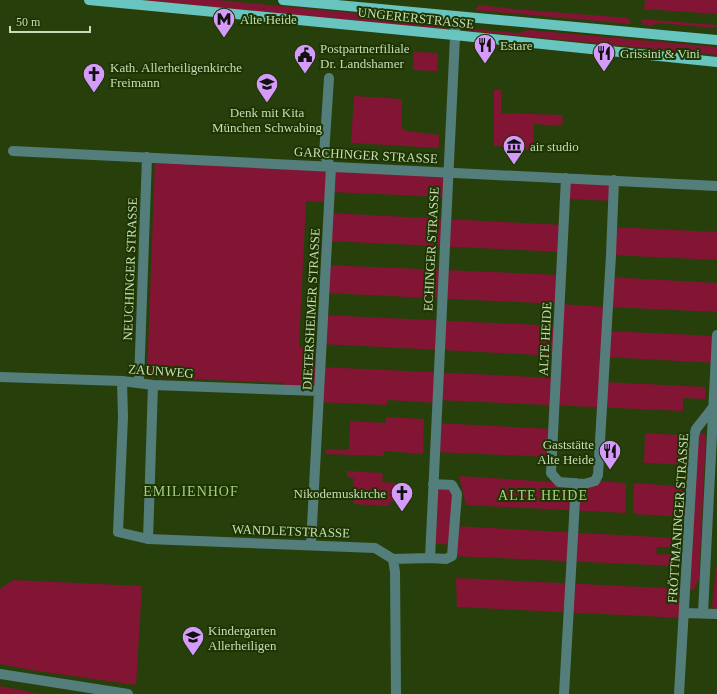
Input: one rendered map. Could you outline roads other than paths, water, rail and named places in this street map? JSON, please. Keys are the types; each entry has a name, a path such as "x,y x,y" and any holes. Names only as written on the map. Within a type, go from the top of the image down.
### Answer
{"main road":[{"name":"UNGERERSTRASSE","path":"89,0 717,62"},
{"name":"UNGERERSTRASSE","path":"283,0 717,40"}],"street":[{"name":"ECHINGER STRASSE","path":"430,558 456,16"},
{"name":"DIETERSHEIMER STRASSE","path":"311,544 331,167 324,155 329,78"},
{"name":"GARCHINGER STRASSE","path":"13,151 717,186"},
{"name":"NEUCHINGER STRASSE","path":"139,382 147,157"},
{"name":"ALTE HEIDE","path":"566,178 552,473 559,482 584,484 595,481 598,475 614,180"},
{"path":"703,614 717,335"},
{"name":"ZAUNWEG","path":"0,377 122,380 153,385 319,391"},
{"name":"WANDLETSTRASSE","path":"122,380 123,417 118,532 148,539 311,544 375,548 393,559"},
{"path":"148,539 153,385"},
{"name":"FRÖTTMANINGER STRASSE","path":"679,694 685,613 694,436 696,429 714,406"},
{"path":"564,694 576,483"},
{"path":"396,694 395,572 393,559 446,558 452,556 457,494 452,484 433,484"},
{"name":"FRÖTTMANINGER STRASSE","path":"685,613 717,614"},
{"path":"0,674 128,694"}],"place":[{"name":"Alte Heide","path":"224,38"},
{"name":"Estare","path":"485,64"},
{"name":"Grissini & Vini","path":"604,72"},
{"name":"Postpartnerfiliale Dr. Landshamer","path":"305,74"},
{"name":"Kath. Allerheiligenkirche Freimann","path":"94,94"},
{"name":"Denk mit Kita München Schwabing","path":"267,104"},
{"name":"air studio","path":"514,166"},
{"name":"Gaststätte Alte Heide","path":"610,470"},
{"name":"Nikodemuskirche","path":"402,512"},
{"name":"Kindergarten Allerheiligen","path":"193,656"}],"district":[{"name":"EMILIENHOF","path":"191,491"},
{"name":"ALTE HEIDE","path":"543,495"}]}
